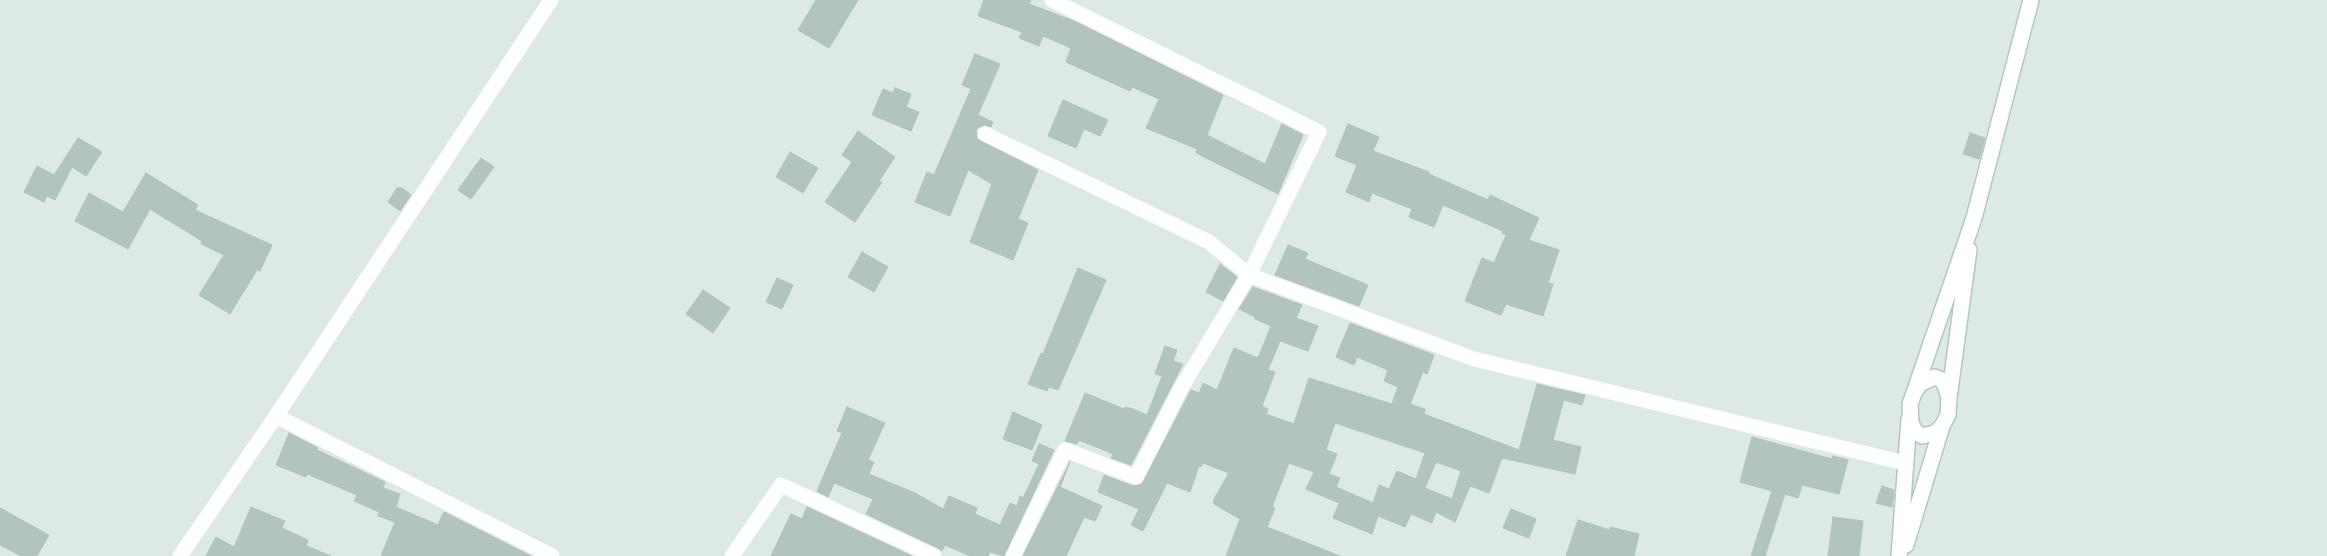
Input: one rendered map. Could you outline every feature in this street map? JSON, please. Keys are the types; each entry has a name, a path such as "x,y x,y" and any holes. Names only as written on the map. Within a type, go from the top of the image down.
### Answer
{"street":[{"path":"180,556 276,416 551,0"},
{"path":"1013,556 1065,450 1136,478 1180,390 1249,274 1319,132 1052,0"},
{"path":"1901,556 1905,463 1914,393 1974,218 2031,0"},
{"path":"986,134 1209,242 1249,274 1474,359 1905,463"},
{"path":"1901,556 1942,426 1948,415 1974,218"},
{"path":"1914,393 1920,384 1934,377 1945,384 1949,398"},
{"path":"276,416 552,556"},
{"path":"1910,418 1915,431 1922,436 1935,433 1942,426"},
{"path":"732,556 781,485 934,556"}],"building":[{"path":"816,0 858,0 829,48 798,30"},
{"path":"984,0 1031,0 1029,4 1074,21 1223,95 1207,135 1265,164 1282,124 1303,135 1278,194 1196,153 1197,149 1146,128 1159,99 1132,87 1130,91 1066,62 1071,48 1043,36 1039,46 1019,38 1022,32 978,16"},
{"path":"975,54 1000,64 978,115 993,122 991,127 985,125 976,130 977,139 1038,170 1018,219 1028,223 1013,260 970,242 992,184 968,170 950,216 915,202 927,172 934,175 971,89 962,85"},
{"path":"895,88 911,94 906,107 919,112 911,131 872,115 883,89 893,93"},
{"path":"1063,100 1108,120 1100,136 1084,129 1076,148 1048,136"},
{"path":"1348,124 1379,137 1373,151 1429,172 1429,174 1488,200 1490,195 1539,218 1529,240 1559,250 1548,283 1553,284 1543,316 1506,304 1501,315 1465,301 1482,258 1494,263 1506,235 1502,233 1503,231 1443,205 1434,227 1409,217 1412,209 1372,193 1369,202 1346,192 1357,165 1335,156"},
{"path":"858,131 895,157 879,181 882,182 855,222 825,202 852,162 842,155"},
{"path":"1970,133 1985,138 1979,159 1963,154"},
{"path":"78,138 102,152 86,176 72,167 55,200 47,196 44,202 24,192 37,166 54,175"},
{"path":"790,152 818,168 803,193 776,177"},
{"path":"481,158 494,167 471,199 458,190"},
{"path":"146,173 198,205 195,210 272,245 260,271 257,270 230,314 199,295 224,255 201,244 202,241 150,209 128,249 75,221 89,193 123,212"},
{"path":"397,188 402,188 411,195 400,211 388,202"},
{"path":"1288,245 1308,253 1305,259 1368,285 1359,306 1275,275"},
{"path":"862,252 888,267 874,292 848,277"},
{"path":"1220,264 1237,277 1223,301 1206,292"},
{"path":"1078,268 1106,280 1058,390 1049,387 1047,391 1028,384 1041,353 1043,354"},
{"path":"777,278 793,285 782,309 766,302"},
{"path":"1253,287 1302,305 1296,318 1318,326 1308,351 1280,341 1268,370 1275,372 1262,406 1268,409 1266,414 1294,424 1309,378 1392,404 1398,387 1384,381 1388,370 1357,357 1354,365 1336,357 1350,323 1434,355 1427,374 1423,372 1410,404 1425,409 1424,414 1519,450 1537,384 1566,391 1553,440 1581,447 1575,474 1502,458 1489,493 1470,486 1455,522 1436,512 1432,523 1411,514 1405,527 1378,516 1372,534 1333,518 1339,503 1306,489 1314,472 1289,463 1272,507 1275,508 1267,527 1340,556 1226,556 1240,519 1214,504 1214,499 1229,473 1203,463 1201,467 1199,466 1190,492 1167,483 1143,531 1131,525 1139,509 1098,492 1104,475 1133,486 1142,484 1191,390 1199,393 1203,383 1217,390 1234,348 1258,358 1271,326 1239,309","holes":["1335,423 1425,453 1416,479 1397,471 1389,489 1379,485 1373,503 1336,487 1340,478 1329,474 1337,454 1326,450","1436,462 1461,471 1452,499 1425,488"]},
{"path":"703,290 730,308 713,333 686,314"},
{"path":"1165,346 1177,350 1173,361 1183,364 1131,465 1111,458 1113,454 1079,440 1077,444 1065,441 1085,393 1124,409 1125,407 1133,409 1147,415 1162,376 1155,374"},
{"path":"1567,391 1585,395 1582,405 1564,400"},
{"path":"847,407 885,423 868,460 874,462 869,474 915,493 943,509 949,496 977,508 975,514 1000,525 1010,503 1017,506 1020,496 1023,498 1039,464 1032,461 1039,444 1054,450 1004,556 990,552 988,556 970,556 945,545 942,551 866,514 873,499 834,483 828,497 817,491 842,433 837,431"},
{"path":"1013,412 1042,425 1032,450 1003,439"},
{"path":"289,433 318,448 317,450 385,482 383,488 400,494 396,507 438,525 444,512 531,556 381,556 395,522 378,516 379,512 354,501 357,495 307,474 306,477 276,465"},
{"path":"1752,437 1832,459 1833,456 1848,460 1839,494 1802,485 1798,498 1785,494 1765,556 1751,556 1772,491 1740,482"},
{"path":"1070,462 1060,487 1102,506 1095,521 1084,517 1066,556 1023,556"},
{"path":"1882,486 1894,490 1892,507 1876,503"},
{"path":"251,507 285,521 282,528 308,540 306,546 331,556 206,556 216,537 234,547"},
{"path":"807,507 912,556 771,556 791,514 802,519"},
{"path":"0,508 49,535 37,556 21,556 0,545"},
{"path":"1511,509 1536,519 1529,538 1503,528"},
{"path":"1833,517 1863,521 1859,556 1828,556"},
{"path":"1578,520 1610,530 1610,527 1639,534 1634,556 1566,556"}]}
